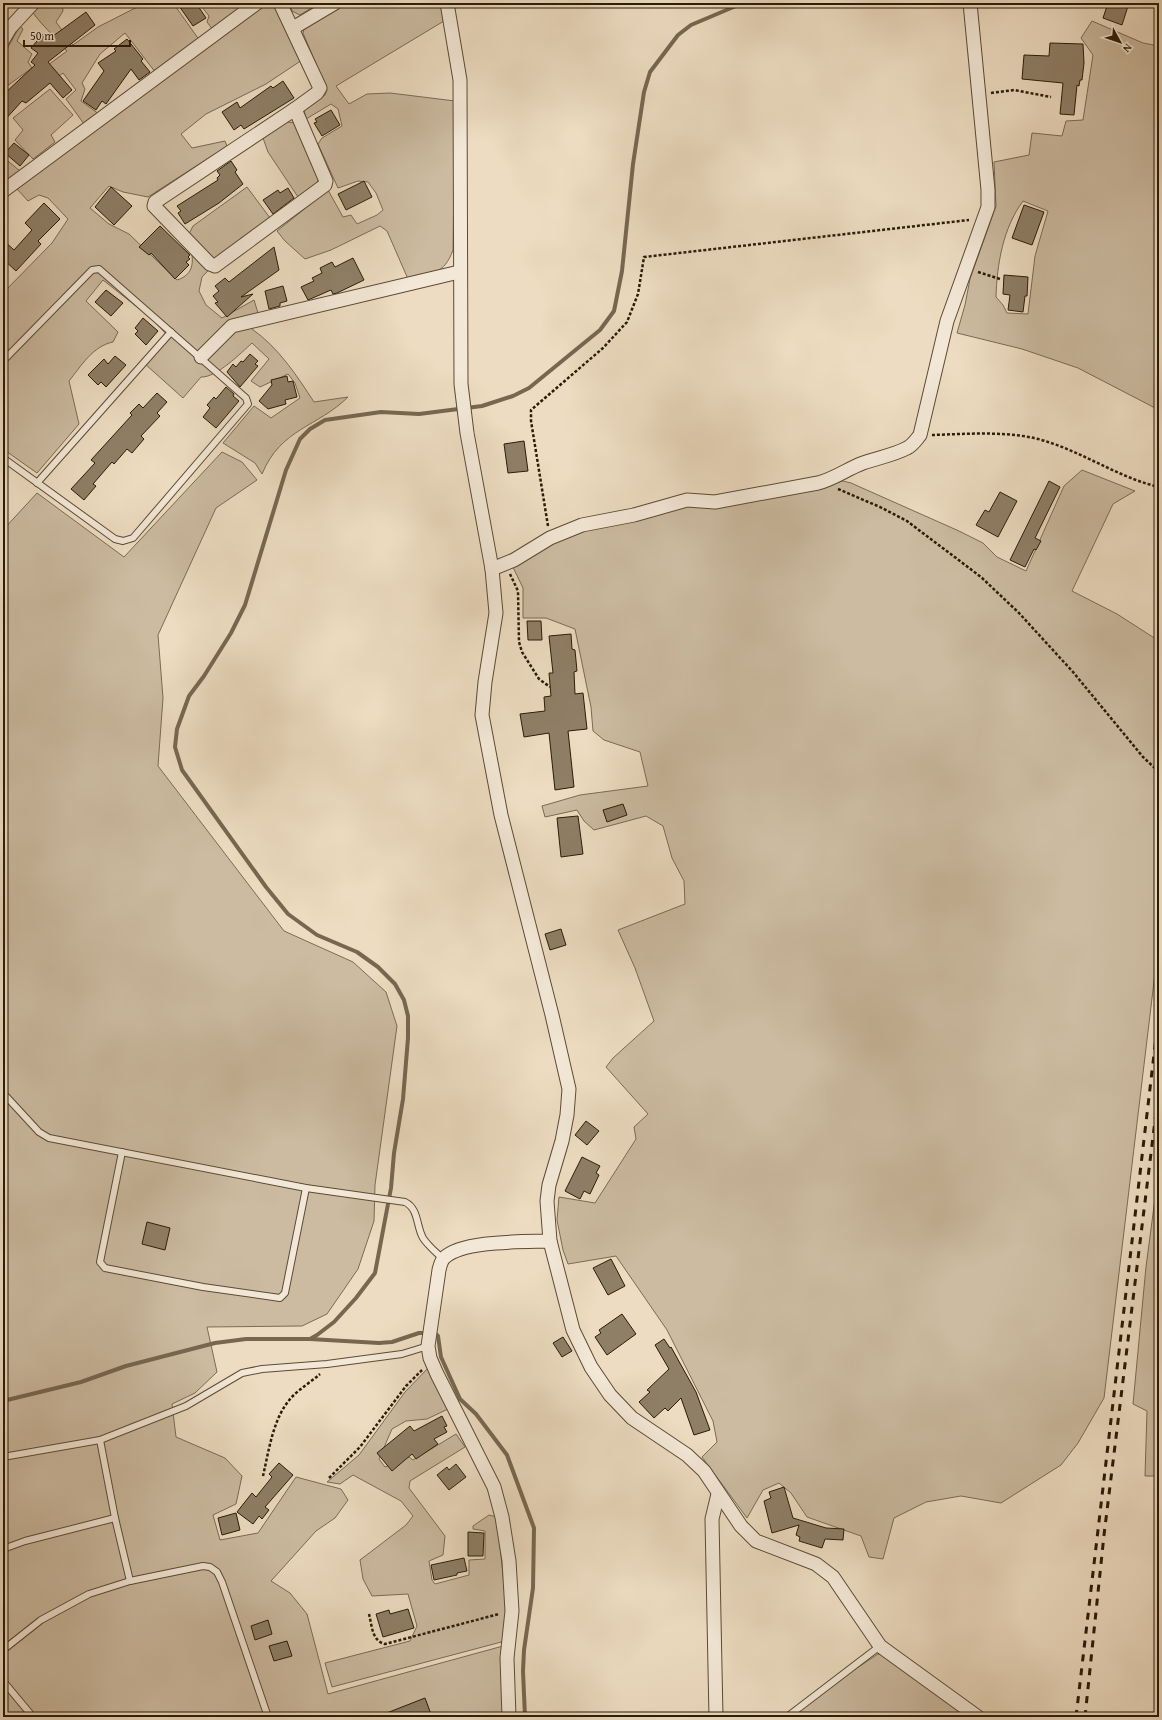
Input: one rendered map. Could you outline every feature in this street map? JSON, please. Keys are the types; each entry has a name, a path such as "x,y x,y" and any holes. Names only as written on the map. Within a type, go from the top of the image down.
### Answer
{"street":[{"path":"3,40 10,28 33,3"},
{"path":"3,191 257,3"},
{"path":"280,3 320,88 317,94 155,202 154,206 210,264 215,266 325,185 326,181 295,109"},
{"path":"292,28 335,3"},
{"path":"447,3 460,80 459,272 462,392 466,422 498,567 496,613 485,682 482,716 501,815 552,1015 569,1089 567,1115 562,1141 549,1185 547,1201 550,1242 573,1330 591,1367 610,1395 632,1418 687,1455 704,1471 718,1494 741,1526 756,1541 816,1564 833,1577 869,1632 880,1646 978,1717"},
{"path":"498,567 550,538 582,525 634,515 687,500 715,502 829,480 861,464 908,448 920,435 947,321 988,207 988,190 970,3"},
{"path":"201,357 232,326 459,272"},
{"path":"507,1716 507,1658 512,1611 509,1561 502,1517 494,1488 479,1454 460,1422 432,1362 428,1346 439,1270 443,1259 458,1251 498,1242 550,1242"},
{"path":"716,1717 712,1518 718,1494"}],"lane":[{"path":"3,361 92,270 99,269 201,357 246,398 248,404 133,538 123,541 115,539 3,458"},
{"path":"37,483 171,332"},
{"path":"3,1093 39,1132 50,1138 306,1188 398,1201 411,1205 424,1239 443,1259"},
{"path":"122,1152 100,1262 105,1268 280,1298 285,1293 306,1188"},
{"path":"3,1457 100,1440 186,1406 242,1373 262,1369 329,1364 402,1354 428,1346"},
{"path":"100,1440 115,1518 130,1581"},
{"path":"3,1549 25,1541 115,1518"},
{"path":"3,1650 41,1620 66,1605 89,1594 130,1581 203,1566 210,1567 217,1572 268,1717"},
{"path":"787,1717 880,1646"},
{"path":"3,1680 33,1717"}],"path":[{"path":"98,3 102,7"},
{"path":"979,95 1014,90 1051,97"},
{"path":"550,538 531,421 531,410 604,348 628,322 638,294 644,257 984,219"},
{"path":"968,266 979,273 1000,280"},
{"path":"920,435 1005,434 1047,441 1090,458 1130,478 1159,487"},
{"path":"829,480 838,489 880,507 907,521 981,577 1019,613 1073,672 1143,757 1159,772"},
{"path":"498,567 518,590 519,642 522,652 539,678 550,687"},
{"path":"329,1478 360,1447 406,1386 421,1370 432,1362"},
{"path":"263,1476 272,1437 284,1406 293,1396 308,1386 329,1364"},
{"path":"369,1614 375,1639 378,1643 385,1644 512,1611"}],"shaded area":[{"path":"43,3 62,3 63,11 56,22 73,45 98,27 145,3 173,3 200,41 156,73 125,33 100,54 82,83 85,89 81,101 99,114 84,124 66,99 76,90 63,73 51,82 44,68 67,51 33,13"},
{"path":"199,3 252,3 213,30 207,22 209,16"},
{"path":"273,3 277,5 302,60 266,84 206,114 181,134 192,148 225,141 227,146 148,197 123,192 109,186 90,208 109,224 129,234 177,280 189,273 191,268 192,256 188,236 193,226 247,187 270,218 225,253 202,277 199,291 206,305 222,318 254,300 258,313 252,329 279,354 294,372 314,402 348,397 325,415 290,437 279,447 270,459 262,474 255,463 223,443 254,406 271,418 300,398 295,383 288,374 260,387 251,381 269,359 252,343 214,374 201,377 183,398 145,364 169,337 151,318 103,280 86,301 118,332 113,342 99,348 88,357 69,381 79,424 37,473 3,449 3,293 52,243 68,219 48,198 39,195 28,201 17,189 261,5"},
{"path":"289,3 319,3 300,15 292,11"},
{"path":"345,3 441,3 444,21 336,86 349,104 367,94 390,93 455,101 453,250 446,264 441,269 430,274 408,279 387,231 380,226 331,250 305,259 285,241 277,231 328,190 343,217 351,215 357,224 377,215 383,210 376,193 368,182 358,181 338,188 318,144 322,138 342,126 338,109 331,104 306,119 304,110 325,95 327,90 303,33 305,26"},
{"path":"1092,21 1143,43 1159,46 1159,410 1078,368 1022,349 957,333 965,305 970,279 996,206 994,162 1029,155 1032,133 1062,136 1066,121 1083,120 1093,55 1081,38","holes":["1023,201 1048,211 1035,256 1028,314 1007,313 1003,305 996,297 1002,247 1010,223"]},
{"path":"20,26 23,29 17,41 32,54 28,62 32,68 7,86 3,83 3,56"},
{"path":"50,89 73,115 51,135 55,142 33,159 15,140 23,130 13,118"},
{"path":"287,122 296,123 320,176 317,183 298,197 268,152 263,138"},
{"path":"3,157 20,171 7,181 4,179 7,174 3,170"},
{"path":"222,452 242,462 257,480 216,508 158,635 163,698 158,766 284,931 353,962 386,992 397,1026 375,1185 374,1221 358,1269 327,1314 302,1326 207,1327 217,1372 195,1393 172,1404 176,1437 225,1458 242,1476 236,1504 213,1515 220,1540 258,1533 296,1477 341,1489 348,1500 335,1518 316,1531 271,1581 290,1593 307,1614 328,1694 503,1646 503,1717 3,1717 3,530 37,493 124,557"},
{"path":"1082,470 1135,491 1113,504 1072,591 1117,614 1159,641 1159,940 1104,1398 1078,1443 1061,1465 1001,1503 961,1496 926,1502 894,1518 883,1559 869,1557 861,1536 807,1517 791,1493 779,1483 763,1490 747,1518 702,1457 717,1442 713,1421 667,1330 616,1256 568,1264 563,1250 557,1220 559,1197 595,1203 636,1139 634,1127 648,1114 606,1067 613,1058 654,1021 635,968 618,930 685,904 684,881 672,858 663,826 646,816 594,830 584,821 577,810 545,817 542,806 580,795 648,786 640,752 604,740 593,731 591,707 575,629 546,618 523,618 523,588 512,565 554,542 582,530 688,505 798,491 843,481 851,483 959,531 983,543 997,557 1026,571 1064,486"},
{"path":"1159,1168 1159,1476 1145,1476 1147,1411 1133,1404 1146,1267"},
{"path":"430,1366 448,1409 427,1419 406,1421 392,1429 379,1459 385,1467 409,1457 413,1460 456,1434 465,1447 410,1481 409,1488 445,1536 443,1555 429,1561 432,1580 435,1584 469,1575 469,1560 485,1559 485,1531 473,1529 473,1526 489,1515 497,1517 506,1604 505,1641 332,1687 325,1663 410,1641 417,1626 408,1594 372,1596 363,1579 360,1560 406,1525 413,1516 401,1501 353,1475 340,1484 327,1482 359,1455 405,1392"},
{"path":"878,1654 888,1656 968,1717 791,1717 848,1674"}],"building":[{"path":"177,3 196,3 206,18 193,26"},
{"path":"1108,3 1129,3 1122,25 1103,18"},
{"path":"86,12 95,25 48,62 72,90 63,98 50,83 26,103 22,101 3,122 3,95 35,65 31,62 38,53 31,48 43,34 49,39"},
{"path":"127,39 143,59 141,61 150,72 139,80 131,69 106,104 102,101 96,110 83,101 104,71 98,63 116,51 114,49"},
{"path":"1050,43 1083,44 1084,63 1082,80 1080,80 1079,86 1077,85 1074,115 1060,114 1063,83 1022,79 1024,55 1049,56"},
{"path":"283,81 294,98 244,129 241,125 234,130 222,112 237,102 240,108 271,86 273,88"},
{"path":"331,110 340,125 322,136 314,123 317,122 315,119"},
{"path":"14,143 29,155 20,166 5,153"},
{"path":"231,161 237,170 235,172 243,184 219,203 185,224 178,213 181,211 177,206 218,180 217,178 220,175 217,171"},
{"path":"364,181 372,197 346,210 338,194"},
{"path":"111,187 132,206 114,225 95,207"},
{"path":"288,188 294,198 273,214 263,200 278,190 280,193"},
{"path":"44,203 60,219 38,241 41,244 16,271 3,259 3,240 14,250 32,230 25,223"},
{"path":"1024,205 1044,212 1032,245 1012,238"},
{"path":"160,226 190,255 188,257 190,259 186,262 189,265 175,279 151,253 149,255 139,247"},
{"path":"274,247 279,270 241,297 253,294 227,317 215,303 218,302 213,296 219,291 215,286 225,278 229,282"},
{"path":"353,258 364,280 337,293 333,294 331,290 308,300 301,287 314,281 312,278 322,273 320,268 332,262 335,267"},
{"path":"1004,275 1028,277 1027,296 1025,296 1023,312 1008,310 1010,295 1003,294"},
{"path":"283,286 287,301 280,303 280,306 269,309 265,291"},
{"path":"106,290 123,303 111,316 95,302"},
{"path":"143,318 158,331 146,345 135,334 138,331 135,328"},
{"path":"250,354 258,361 255,364 258,366 240,387 227,372 233,364 236,367"},
{"path":"115,356 126,365 106,387 101,382 98,385 88,375 104,359 108,364"},
{"path":"287,376 288,382 293,381 297,397 285,400 286,404 268,409 259,401 272,385 271,380"},
{"path":"226,387 239,401 216,428 203,417 210,408 207,405 214,397 216,399"},
{"path":"157,393 167,402 157,413 160,416 141,436 144,439 132,453 127,449 114,464 112,462 93,484 96,486 84,500 71,489 95,463 91,460 132,415 130,413 139,404 143,408"},
{"path":"524,441 528,471 508,473 504,444"},
{"path":"1049,481 1060,487 1035,538 1041,541 1036,550 1034,549 1025,567 1010,560"},
{"path":"1000,492 1017,501 998,537 976,525 985,510 989,512"},
{"path":"527,621 541,621 542,640 528,640"},
{"path":"571,634 572,649 575,650 577,671 574,672 575,694 583,693 587,729 568,731 574,787 555,790 549,733 524,737 520,714 545,711 544,697 551,696 549,673 553,673 549,636"},
{"path":"623,804 627,815 607,822 603,810"},
{"path":"578,816 583,854 561,857 557,818"},
{"path":"561,929 566,945 550,950 545,934"},
{"path":"586,1121 599,1131 587,1145 575,1135"},
{"path":"582,1157 600,1166 596,1173 599,1175 590,1194 584,1191 580,1199 565,1191"},
{"path":"147,1222 170,1228 165,1250 142,1244"},
{"path":"611,1259 625,1286 608,1295 593,1268"},
{"path":"622,1314 636,1334 607,1355 595,1337 601,1333 599,1330"},
{"path":"563,1337 572,1351 562,1357 553,1343"},
{"path":"664,1339 670,1348 671,1347 696,1392 710,1430 694,1435 681,1398 668,1411 665,1408 654,1418 639,1402 650,1392 647,1390 669,1369 655,1345"},
{"path":"442,1416 447,1426 444,1427 447,1432 434,1439 438,1444 416,1459 412,1454 392,1471 377,1453 410,1426 414,1431"},
{"path":"279,1463 293,1475 265,1507 269,1510 262,1519 259,1516 253,1524 237,1512 252,1493 256,1497 272,1477 269,1474"},
{"path":"456,1464 466,1477 449,1490 437,1475 447,1467 449,1470"},
{"path":"784,1487 793,1518 826,1528 844,1529 843,1540 825,1539 822,1548 799,1541 800,1537 796,1535 799,1525 772,1533 764,1501 771,1498 769,1492"},
{"path":"236,1513 240,1530 222,1535 218,1518"},
{"path":"468,1532 484,1533 483,1556 468,1556"},
{"path":"464,1558 467,1571 457,1573 457,1575 434,1580 431,1565"},
{"path":"408,1609 414,1628 383,1637 376,1614 389,1610 390,1614"},
{"path":"268,1620 272,1634 255,1640 251,1626"},
{"path":"287,1641 292,1656 274,1661 269,1646"},
{"path":"425,1698 432,1717 379,1717 379,1716"}],"waterway":[{"path":"3,1401 81,1382 126,1366 215,1343 246,1339 310,1339 334,1322 356,1298 375,1273 391,1188 394,1153 403,1099 408,1038 408,1016 404,1000 395,984 378,967 357,952 317,935 288,914 266,887 182,770 175,747 177,729 189,696 204,676 231,633 245,605 286,470 300,439 310,429 325,420 381,412 419,414 482,406 513,396 529,388 600,330 614,311 622,271 633,164 644,92 650,72 678,35 691,25 743,3"},
{"path":"310,1339 379,1343 392,1342 419,1333 435,1333 438,1336 441,1357 460,1399 476,1414 507,1455 534,1528 533,1588 524,1650 523,1671 525,1717"}],"railway":[{"path":"1076,1717 1159,1012"},
{"path":"1085,1717 1104,1535 1159,1088"}]}
